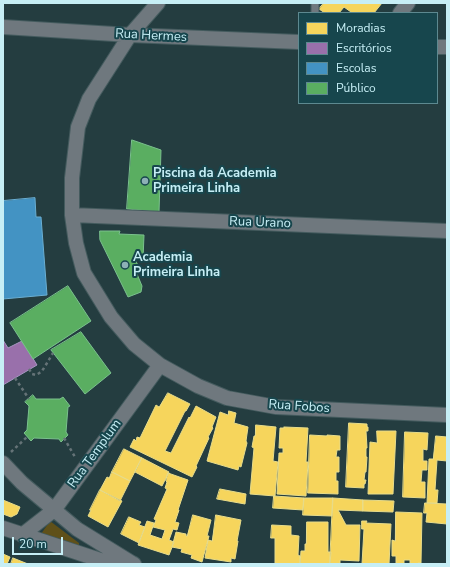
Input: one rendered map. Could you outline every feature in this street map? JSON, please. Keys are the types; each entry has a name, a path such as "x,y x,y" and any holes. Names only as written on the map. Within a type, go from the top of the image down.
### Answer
{"street":[{"name":"Rua Fobos","path":"158,3 130,35 89,98 78,127 72,178 72,215 76,243 84,274 111,317 134,344 160,365 198,386 227,398 276,407 447,415"},
{"path":"401,12 408,3"},
{"name":"Rua Hermes","path":"3,27 130,35 298,42"},
{"name":"Rua Urano","path":"72,215 447,231"},
{"name":"Rua Templum","path":"22,535 54,510 160,365"},
{"path":"7,458 22,483 54,510 77,529 133,564"},
{"path":"3,528 100,560 133,564"}],"path":[{"path":"29,370 32,374 36,375 41,372 53,352"},
{"path":"15,378 29,399"},
{"path":"7,458 27,437"},
{"path":"64,438 75,458"}],"shaded area":[{"path":"50,521 79,543 79,545 77,546 41,534"}],"building: Moradias":[{"path":"324,3 382,3 375,12 351,12 344,7 340,12 324,12 319,9"},
{"path":"168,393 190,404 165,451 171,453 196,406 216,417 212,427 213,428 208,437 209,438 192,477 130,447 134,439 136,441 137,437 140,438 156,405 159,407"},
{"path":"229,411 236,413 234,423 248,427 247,443 241,467 239,466 238,470 207,461 220,412 228,415"},
{"path":"349,423 367,424 368,427 368,431 366,431 367,457 364,480 366,480 364,488 346,487"},
{"path":"256,425 276,427 273,461 278,462 275,496 250,494 254,448 252,447"},
{"path":"280,428 308,428 306,496 277,494 279,453 283,453 283,448 279,448"},
{"path":"377,431 396,431 393,494 368,494 370,442 377,443"},
{"path":"405,432 428,433 427,450 423,449 423,461 427,461 427,470 422,470 421,482 425,482 425,498 403,497"},
{"path":"310,435 340,436 340,450 337,450 336,457 339,457 339,472 336,472 338,494 308,493"},
{"path":"436,436 447,437 447,461 437,460 435,490 438,490 437,503 427,503 429,459 433,459"},
{"path":"124,449 142,458 130,481 112,472"},
{"path":"142,458 169,472 162,486 135,472"},
{"path":"112,472 130,481 120,501 100,490 107,477 109,478"},
{"path":"168,473 188,480 175,522 179,523 177,530 173,529 169,540 174,542 169,555 138,545 147,521 154,523 150,535 162,539 165,530 153,527 156,520 154,519 167,489 165,488"},
{"path":"220,489 246,494 245,504 217,499"},
{"path":"100,490 122,501 108,527 88,516"},
{"path":"274,496 304,498 303,510 273,508"},
{"path":"304,498 333,498 332,516 303,515"},
{"path":"333,498 363,500 363,511 338,510 346,525 360,525 359,561 340,560 340,564 330,564"},
{"path":"3,500 20,507 17,514 11,517 3,514"},
{"path":"363,500 394,501 393,512 363,511"},
{"path":"425,503 447,504 447,524 426,522 427,513 424,513"},
{"path":"396,512 422,513 421,563 410,564 410,560 404,560 404,564 396,564 396,556 392,556 392,540 395,541"},
{"path":"193,515 211,520 207,536 209,536 202,562 191,558 192,555 181,552 182,549 172,547 176,532 186,534 187,536"},
{"path":"216,515 241,520 235,559 231,558 231,562 205,558 208,540 212,541"},
{"path":"129,517 141,522 139,525 145,527 139,543 121,534"},
{"path":"362,521 367,521 366,523 391,524 389,564 362,564 364,529 362,529"},
{"path":"307,522 328,522 328,552 331,552 330,564 300,564 301,551 305,551"},
{"path":"272,525 291,526 291,535 299,536 298,555 300,556 300,564 275,564 275,538 271,538"},
{"path":"3,554 10,557 7,564 3,564"},
{"path":"13,558 28,564 11,564"}],"building: Escritórios":[{"path":"3,340 8,348 22,341 37,365 3,385"}],"building: Escolas":[{"path":"35,198 36,217 41,217 47,295 3,299 3,201"}],"building: Público":[{"name":"Piscina da Academia Primeira Linha","path":"132,140 161,150 159,212 127,209"},
{"name":"Academia Primeira Linha","path":"100,231 120,231 119,234 144,235 143,259 134,257 141,272 137,274 142,286 141,292 128,297 100,240"},
{"path":"68,286 91,321 33,359 10,323"},
{"path":"81,332 111,373 85,394 51,350"},
{"path":"33,395 36,399 60,399 63,397 70,406 68,407 66,432 68,435 61,442 59,439 34,438 31,441 24,433 27,430 29,406 25,402"}],"place":[{"name":"Piscina da Academia Primeira Linha","path":"145,181"},
{"name":"Academia Primeira Linha","path":"125,265"}]}
